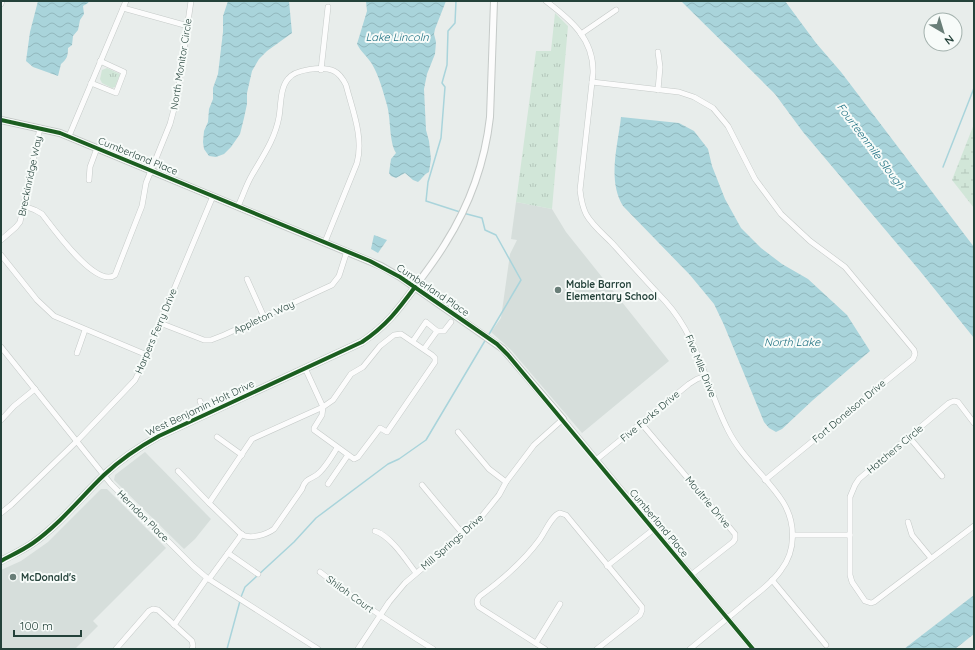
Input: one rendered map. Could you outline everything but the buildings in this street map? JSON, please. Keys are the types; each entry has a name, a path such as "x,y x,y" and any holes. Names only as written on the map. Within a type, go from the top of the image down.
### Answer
{"main road":[{"name":"West Benjamin Holt Drive","path":"1,561 24,549 41,537 104,475 138,447 205,414 362,342 375,333 394,316 415,287"}],"street":[{"path":"69,136 126,1"},
{"name":"North Monitor Circle","path":"24,206 42,214 82,263 106,277 112,277 116,272 140,212 144,199 145,187 173,114 191,1"},
{"name":"West Benjamin Holt Drive","path":"415,287 445,245 456,225 471,192 481,164 490,117 494,1"},
{"name":"Five Mile Drive","path":"546,1 568,20 581,34 588,43 591,53 593,67 592,82 581,182 581,196 584,208 589,218 598,229 677,315 686,328 730,433 743,453 782,500 788,511 792,524 792,547 788,559 781,571 690,649"},
{"path":"321,70 328,7"},
{"path":"123,8 188,26"},
{"path":"581,34 616,10"},
{"path":"658,52 660,67 658,90"},
{"path":"91,84 116,93 124,72 100,61"},
{"path":"238,206 251,176 272,142 277,126 283,87 286,80 292,74 300,70 329,70 334,72 344,81 360,144 357,163 325,242"},
{"name":"Fort Donelson Drive","path":"592,82 679,92 702,101 717,112 728,126 755,179 777,210 800,233 845,267 914,350 915,354 913,359 766,480"},
{"name":"Cumberland Place","path":"1,120 55,131 69,136 381,266 415,287 503,349 753,649"},
{"name":"Breckinridge Way","path":"1,240 18,224 24,206 40,128"},
{"path":"89,180 90,167 98,148"},
{"name":"Harpers Ferry Drive","path":"1,513 77,441 138,376 213,196"},
{"name":"Appleton Way","path":"160,323 200,340 209,340 264,317 332,285 339,276 347,252"},
{"path":"1,255 37,300 50,313 85,330 147,355"},
{"path":"247,278 264,317"},
{"path":"413,341 426,322 437,331 444,331 450,322"},
{"path":"77,353 85,330"},
{"path":"424,349 437,331"},
{"path":"209,503 254,437 323,407 333,400 351,374 363,367 380,346 394,336 401,334 413,341 435,358 435,362 387,432 380,428 358,457 354,459 314,430 322,415 323,407 305,368"},
{"name":"Herndon Place","path":"1,347 111,484 208,579 318,649"},
{"name":"Five Forks Drive","path":"596,460 689,384 706,376"},
{"path":"1,420 14,406 35,389"},
{"name":"West Benjamin Holt Drive","path":"200,401 205,414"},
{"name":"Hatchers Circle","path":"974,423 958,402 952,402 863,475 855,485 850,497 850,575 856,588 865,601 874,602 974,526"},
{"name":"Mill Springs Drive","path":"358,649 389,602 405,583 478,521 534,445 562,420"},
{"name":"Moultrie Drive","path":"642,423 735,534 735,539 732,542 692,575"},
{"path":"458,432 489,470 506,482"},
{"path":"217,437 242,455"},
{"path":"909,437 942,476"},
{"path":"178,471 242,534 246,537 253,536 269,532 274,529 302,489 304,482 322,471 337,448"},
{"path":"328,484 348,456"},
{"path":"422,485 463,534"},
{"path":"545,649 479,607 477,599 521,561 538,542 556,515 560,513 566,515 640,604 642,610 640,615 598,649"},
{"path":"908,522 912,535 931,558"},
{"path":"608,566 654,529"},
{"path":"375,531 381,533 388,540 416,573"},
{"path":"174,625 242,534"},
{"path":"793,535 850,535"},
{"path":"228,553 258,574"},
{"name":"Shiloh Court","path":"320,572 380,615 432,649"},
{"path":"772,580 826,645"},
{"path":"536,643 560,604"},
{"path":"116,649 151,609 158,610 192,641 192,649"}],"shaded area":[{"name":"Mable Barron Elementary School","path":"516,202 552,209 566,232 669,361 582,433 511,350 491,332 501,318 510,254 517,240 511,239"},
{"path":"145,452 211,519 195,539 184,549 114,480 115,475"},
{"path":"101,489 107,489 166,548 93,621 98,626 75,649 1,649 1,570 21,561 48,542"}],"green space":[{"path":"555,13 568,26 552,209 516,202 536,51 551,51"},
{"path":"107,68 120,74 115,87 112,88 102,83 100,79 102,70"},
{"path":"974,124 974,208 952,180"}],"water":[{"path":"38,1 89,1 83,6 84,14 80,20 78,30 73,36 72,45 68,48 67,57 61,64 58,76 33,67 26,61 30,32"},
{"path":"228,1 289,1 292,33 267,51 259,59 252,71 247,93 247,104 240,134 224,154 216,157 209,156 204,149 203,142 204,131 208,122 209,109 213,99 213,88 218,74 223,32 223,16"},
{"name":"Lake Lincoln","path":"366,1 446,1 435,29 435,54 427,74 424,89 426,130 431,159 429,172 418,182 413,180 405,173 396,178 391,176 389,173 391,159 396,153 392,143 387,105 381,84 374,69 357,44 367,11"},
{"name":"Fourteenmile Slough","path":"681,1 785,1 974,247 974,338 920,271 803,132 775,94"},
{"name":"North Lake","path":"621,117 679,123 694,131 708,149 712,166 725,199 741,228 761,248 782,264 808,279 847,315 870,351 782,429 776,432 769,428 764,422 714,304 690,275 623,206 618,196 615,174 616,151"},
{"path":"374,235 387,240 378,253 371,249"},
{"path":"974,595 974,634 955,649 904,649"}],"waterway":[{"path":"456,1 455,23 448,31 447,65 442,83 445,87 441,138 428,182 426,201 460,212"},
{"path":"943,167 974,88"},
{"path":"463,213 482,218 485,230 496,235 521,280 488,336"},
{"path":"241,597 245,587 294,542 316,518 388,464 399,459 426,440 486,339"},
{"path":"227,649 240,601"}],"cycle path":[{"path":"1,120 60,133 370,261 400,277 497,344 508,355 753,649"},
{"path":"1,561 43,536 104,475 137,449 159,436 362,342 378,330 391,317 415,287"}],"place":[{"name":"Mable Barron Elementary School","path":"558,290"},
{"name":"McDonald's","path":"13,577"}]}
